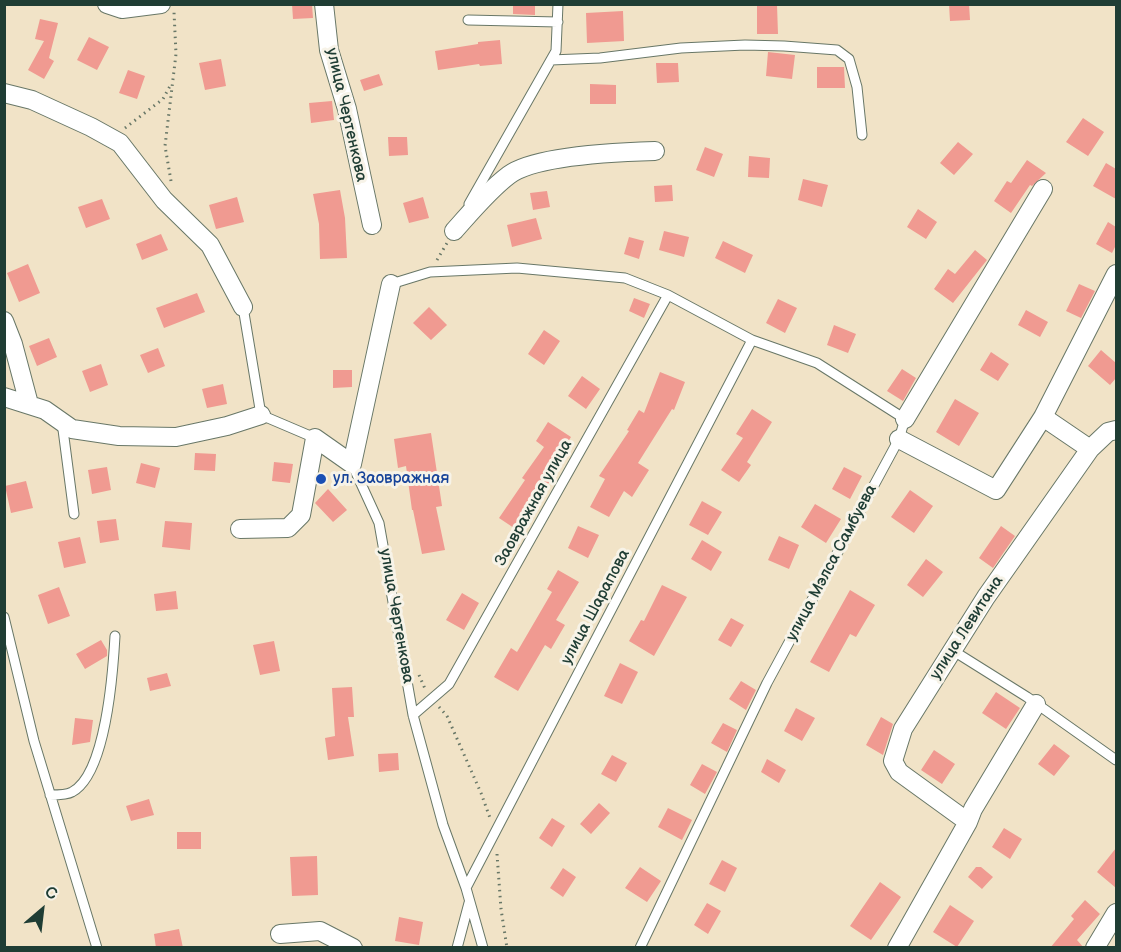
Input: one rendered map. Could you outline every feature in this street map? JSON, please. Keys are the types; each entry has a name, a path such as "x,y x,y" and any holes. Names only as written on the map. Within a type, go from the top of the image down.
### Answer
{"street":[{"path":"107,4 122,9 161,4"},
{"name":"улица Чертенкова","path":"324,4 329,50 346,109 372,225"},
{"path":"4,93 32,100 92,127 120,143 164,200 210,245 243,307"},
{"path":"454,231 511,173 542,162 587,155 655,151"},
{"name":"улица Мэлса Самбуева","path":"905,419 1043,189"},
{"path":"899,439 996,490 1043,417 1116,274"},
{"path":"240,529 288,528 301,515 315,438 352,464 391,284"},
{"path":"4,321 13,344 29,404"},
{"path":"4,398 45,410 72,429 119,436 176,437 226,426 261,415"},
{"path":"1043,417 1090,448"},
{"name":"улица Левитана","path":"968,822 899,772 893,761 903,729 986,597 1090,448 1108,432 1116,430"},
{"path":"897,948 968,822 973,808 1036,704"},
{"path":"1095,948 1116,913"},
{"path":"280,934 320,931 354,948"}],"lane":[{"path":"454,231 556,51 558,4"},
{"path":"468,20 558,22"},
{"path":"551,60 600,58 681,48 745,45 837,50 849,59 857,87 862,135"},
{"path":"391,284 430,272 517,268 625,278 668,295 752,340 817,363 905,419"},
{"name":"Заовражная улица","path":"413,715 449,684 668,295"},
{"path":"243,307 261,415 315,438"},
{"name":"улица Шарапова","path":"466,888 752,340"},
{"name":"улица Мэлса Самбуева","path":"639,948 767,683 899,439 905,419"},
{"path":"62,422 74,514"},
{"name":"улица Чертенкова","path":"352,464 379,523 413,715 443,825 466,888 483,948"},
{"path":"4,617 34,741 97,948"},
{"path":"50,795 72,793 86,780 91,770 104,731 115,636"},
{"path":"952,650 1036,704 1116,760"},
{"path":"457,948 469,900"}],"path":[{"path":"174,4 176,54 165,146 174,210"},
{"path":"112,138 163,99 172,83"},
{"path":"430,272 454,231"},
{"path":"418,673 426,692 447,716 481,793 495,833 501,909 507,948"}],"building":[{"path":"292,4 312,4 313,18 293,19"},
{"path":"513,4 535,4 535,15 513,14"},
{"path":"949,4 969,4 970,20 950,21"},
{"path":"757,5 777,5 778,34 757,34"},
{"path":"623,11 624,41 587,43 586,13"},
{"path":"40,19 58,23 49,58 54,61 44,79 28,70 44,41 35,39"},
{"path":"89,37 109,47 97,70 77,60"},
{"path":"500,40 502,64 480,66 479,64 438,70 435,51"},
{"path":"768,52 795,55 792,79 766,76"},
{"path":"221,59 226,86 205,90 199,63"},
{"path":"656,63 678,63 679,82 657,83"},
{"path":"817,67 844,67 845,88 817,88"},
{"path":"128,70 145,76 137,99 119,93"},
{"path":"379,74 383,85 364,91 360,80"},
{"path":"590,84 616,85 616,104 590,104"},
{"path":"332,101 334,120 311,123 309,103"},
{"path":"1083,118 1104,132 1088,156 1066,142"},
{"path":"388,137 407,137 408,155 389,156"},
{"path":"958,142 973,154 954,175 940,163"},
{"path":"705,147 723,154 714,177 696,170"},
{"path":"749,156 770,158 769,178 748,177"},
{"path":"1027,160 1046,173 1032,186 1030,185 1011,213 994,201 1007,181 1011,183"},
{"path":"1106,163 1116,169 1116,199 1093,186"},
{"path":"803,179 828,185 822,207 798,200"},
{"path":"672,185 673,201 655,202 654,186"},
{"path":"340,190 345,218 347,258 320,259 319,224 313,194"},
{"path":"547,191 550,207 533,210 530,193"},
{"path":"237,197 244,222 216,229 209,205"},
{"path":"423,197 429,218 409,223 403,203"},
{"path":"102,199 110,219 86,228 78,207"},
{"path":"918,209 937,222 926,239 907,227"},
{"path":"536,218 542,239 512,247 507,225"},
{"path":"1108,222 1116,227 1116,245 1112,253 1096,244"},
{"path":"664,231 689,237 684,257 659,250"},
{"path":"161,234 168,250 142,260 136,244"},
{"path":"629,237 644,241 639,259 624,254"},
{"path":"723,241 753,255 745,273 715,258"},
{"path":"975,250 987,260 953,303 934,289 948,269 955,274"},
{"path":"28,264 40,293 19,302 7,273"},
{"path":"1079,284 1095,291 1081,318 1066,311"},
{"path":"197,293 205,312 164,328 156,308"},
{"path":"634,298 650,304 644,318 629,311"},
{"path":"778,299 797,308 785,333 766,323"},
{"path":"429,307 447,325 431,340 413,323"},
{"path":"1026,310 1048,322 1040,337 1018,325"},
{"path":"834,325 856,334 848,353 827,345"},
{"path":"544,330 560,341 544,365 528,354"},
{"path":"49,338 57,357 37,366 29,346"},
{"path":"158,348 165,366 148,373 140,355"},
{"path":"1101,350 1116,363 1116,378 1110,385 1088,366"},
{"path":"991,352 1009,364 998,381 980,370"},
{"path":"101,364 108,385 90,392 82,371"},
{"path":"902,369 916,378 903,401 887,391"},
{"path":"333,370 352,370 352,387 333,388"},
{"path":"660,372 685,382 674,410 672,409 638,463 649,470 632,497 624,491 609,517 590,507 605,479 599,476 629,431 627,430 639,410 644,413"},
{"path":"582,376 600,389 586,409 568,396"},
{"path":"223,384 227,404 207,408 202,389"},
{"path":"955,399 979,413 959,446 936,432"},
{"path":"752,409 772,422 747,462 751,465 739,482 721,470 743,438 736,434"},
{"path":"548,422 571,437 549,471 554,475 531,509 534,511 520,532 499,518 525,480 522,478 544,447 536,441"},
{"path":"431,433 442,506 436,507 445,550 422,554 412,510 406,466 398,468 394,439"},
{"path":"195,453 216,454 215,471 194,470"},
{"path":"274,462 293,464 290,483 272,481"},
{"path":"141,463 160,468 155,488 136,483"},
{"path":"107,467 111,490 92,494 88,470"},
{"path":"844,467 862,476 850,499 832,489"},
{"path":"26,481 33,508 11,513 5,486"},
{"path":"328,489 347,510 333,522 315,503"},
{"path":"910,490 933,506 914,533 891,517"},
{"path":"702,501 722,512 708,535 689,525"},
{"path":"815,504 841,519 826,543 801,527"},
{"path":"116,519 119,540 100,543 97,521"},
{"path":"165,521 192,523 190,550 162,547"},
{"path":"578,526 599,535 588,558 568,548"},
{"path":"1001,526 1015,536 993,568 979,558"},
{"path":"779,536 799,545 789,569 768,560"},
{"path":"80,537 86,563 64,568 58,542"},
{"path":"702,540 722,552 711,571 691,559"},
{"path":"926,559 943,572 923,597 907,585"},
{"path":"558,570 579,582 556,620 565,625 551,649 545,645 518,691 494,677 511,648 517,652 552,592 547,589"},
{"path":"662,585 687,597 654,656 629,641 641,620 644,621"},
{"path":"59,587 70,616 48,624 38,595"},
{"path":"850,590 875,605 856,637 850,634 829,672 810,662"},
{"path":"176,591 178,609 156,611 154,594"},
{"path":"462,593 479,603 464,630 446,620"},
{"path":"731,618 744,625 731,647 718,640"},
{"path":"101,640 107,650 107,656 85,669 76,654"},
{"path":"274,641 280,671 260,675 253,645"},
{"path":"620,663 638,672 622,704 604,696"},
{"path":"167,673 171,686 150,691 147,678"},
{"path":"741,681 756,690 746,710 729,699"},
{"path":"352,687 354,717 348,717 354,756 328,760 325,738 335,736 332,688"},
{"path":"996,692 1020,708 1006,729 982,713"},
{"path":"796,708 815,718 802,741 784,731"},
{"path":"881,717 893,724 883,755 866,745"},
{"path":"75,718 93,720 90,742 72,745"},
{"path":"723,723 737,730 727,752 711,743"},
{"path":"1054,744 1070,756 1054,776 1038,764"},
{"path":"934,750 955,764 942,784 921,770"},
{"path":"398,753 399,770 379,772 378,754"},
{"path":"612,755 627,763 616,782 601,774"},
{"path":"767,759 786,770 779,783 761,772"},
{"path":"702,764 717,772 705,794 690,785"},
{"path":"149,799 154,815 131,821 126,806"},
{"path":"599,803 610,813 591,834 580,824"},
{"path":"668,808 692,820 682,840 658,827"},
{"path":"552,818 565,826 552,847 539,838"},
{"path":"1004,828 1022,839 1010,859 992,847"},
{"path":"177,832 201,832 201,849 177,849"},
{"path":"1116,848 1116,888 1097,872"},
{"path":"317,856 318,895 292,896 290,857"},
{"path":"722,860 737,868 725,892 709,884"},
{"path":"640,867 661,881 647,902 625,888"},
{"path":"976,867 981,867 993,877 982,889 968,877"},
{"path":"563,868 576,877 563,897 550,888"},
{"path":"880,882 901,897 871,940 850,926"},
{"path":"1085,900 1100,914 1077,940 1084,948 1050,948 1074,919 1071,916"},
{"path":"707,903 721,911 708,934 694,925"},
{"path":"950,905 974,921 957,947 933,932"},
{"path":"399,917 423,922 419,945 395,941"},
{"path":"179,929 183,948 156,948 154,934"}],"place":[{"name":"ул. Заовражная","path":"321,479"}]}
